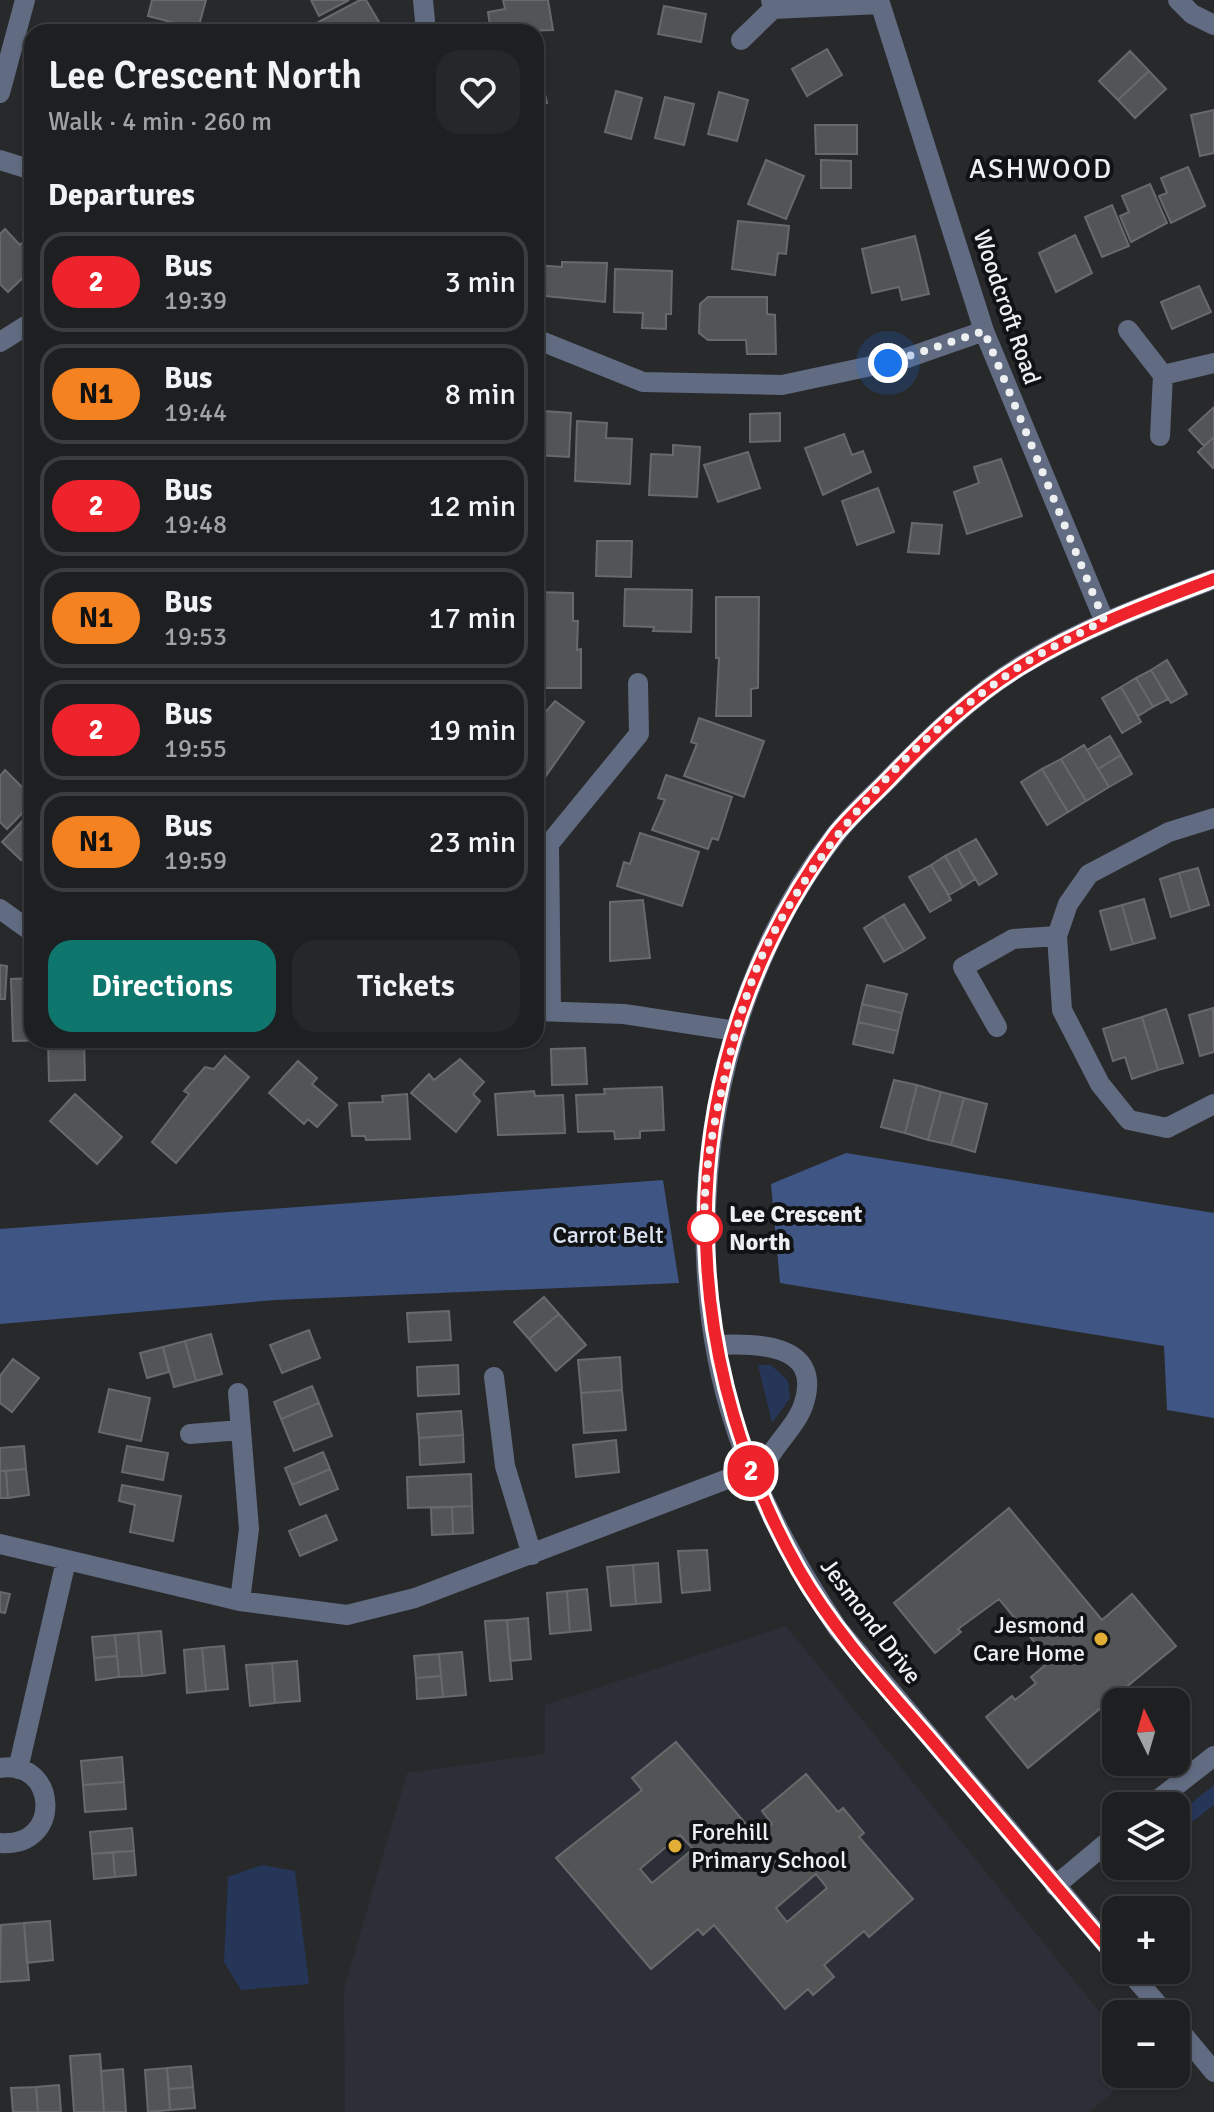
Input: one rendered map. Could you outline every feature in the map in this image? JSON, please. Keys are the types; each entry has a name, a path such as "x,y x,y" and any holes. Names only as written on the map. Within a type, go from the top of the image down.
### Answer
{"street":[{"path":"0,93 25,0"},
{"path":"423,0 425,24"},
{"path":"1178,0 1192,14 1214,25"},
{"name":"Woodcroft Road","path":"741,40 772,5 879,2 984,331 1104,620"},
{"path":"0,160 24,168"},
{"path":"0,342 24,327"},
{"path":"1128,330 1163,375 1160,436"},
{"path":"544,342 643,382 782,385 904,359 984,331"},
{"path":"1163,375 1214,363"},
{"name":"Jesmond Drive","path":"1102,1940 838,1629 799,1571 755,1478 730,1410 715,1345 703,1205 717,1109 736,1031 773,934 836,834 939,727 1020,667 1104,620 1214,579"},
{"path":"544,841 639,734 638,683"},
{"path":"1214,818 1169,832 1089,874 1068,904 1057,936 1062,1010 1100,1084 1129,1120 1167,1128 1214,1104"},
{"path":"0,909 24,926"},
{"path":"997,1027 963,967 1013,939 1057,936"},
{"path":"544,1011 624,1014 736,1031"},
{"path":"0,1544 240,1601 347,1615 415,1598 532,1555 621,1517 755,1478 804,1404 806,1383 801,1366 789,1352 770,1346 715,1345"},
{"path":"494,1377 505,1466 532,1555"},
{"path":"238,1393 249,1529 240,1601"},
{"path":"190,1434 241,1430"},
{"path":"0,1843 26,1840 35,1833 46,1813 46,1802 37,1780 9,1768 66,1561"},
{"path":"1168,1792 1214,1756"},
{"path":"1055,1886 1102,1847"},
{"path":"1140,1984 1154,2000"},
{"path":"1190,2043 1214,2072"}],"shaded area":[{"path":"758,1365 771,1365 788,1381 790,1398 772,1423"},
{"name":"Forehill Primary School","path":"786,1626 1102,2015 1102,2088 1117,2088 1089,2112 345,2112 344,1989 407,1773 545,1754 545,1705"},
{"path":"1214,1785 1214,1805 1190,1823 1190,1804"},
{"path":"262,1865 295,1871 309,1984 241,1990 224,1962 228,1877"}],"green space":[{"path":"846,1153 1214,1213 1214,1418 1167,1410 1164,1346 780,1283 771,1184"},
{"name":"Carrot Belt","path":"663,1180 679,1283 275,1300 0,1324 0,1229"}],"building":[{"path":"152,0 206,0 199,24 179,24 148,16"},
{"path":"311,0 349,0 319,16"},
{"path":"360,0 366,0 380,24 315,24"},
{"path":"503,0 548,0 553,30 544,30 544,24 490,24 488,12 505,9"},
{"path":"664,6 706,14 701,42 658,34"},
{"path":"827,49 842,75 807,96 792,69"},
{"path":"1130,51 1149,71 1118,100 1099,81"},
{"path":"1149,71 1166,89 1135,118 1118,100"},
{"path":"616,91 642,98 631,139 605,132"},
{"path":"719,92 748,100 737,141 708,134"},
{"path":"665,97 694,104 684,145 655,138"},
{"path":"1214,110 1214,153 1200,156 1191,115"},
{"path":"815,125 857,125 857,154 816,154"},
{"path":"766,160 804,176 786,219 748,204"},
{"path":"821,160 851,161 851,188 821,188"},
{"path":"1188,167 1205,206 1171,223 1159,196 1167,193 1161,178"},
{"path":"1150,184 1167,223 1131,242 1120,216 1129,212 1122,196"},
{"path":"1112,205 1129,246 1102,257 1085,217"},
{"path":"738,221 789,226 786,254 778,253 775,275 732,269"},
{"path":"5,229 20,245 24,241 24,277 8,292 0,284 0,234"},
{"path":"1075,235 1092,273 1056,292 1039,253"},
{"path":"915,236 929,294 902,300 899,287 872,293 862,249"},
{"path":"562,262 607,263 605,302 544,296 544,266 562,267"},
{"path":"615,269 672,271 671,314 666,314 666,329 642,328 643,313 614,312"},
{"path":"1199,286 1211,312 1172,329 1161,302"},
{"path":"708,297 767,297 767,314 775,315 776,354 747,354 746,340 708,340 699,333 700,304"},
{"path":"1214,407 1214,437 1204,446 1189,430"},
{"path":"544,411 571,413 569,457 544,455"},
{"path":"780,413 780,441 750,442 750,414"},
{"path":"577,421 607,423 606,438 632,439 630,484 575,481"},
{"path":"844,434 852,455 863,451 871,472 823,495 805,448"},
{"path":"1214,437 1214,467 1213,468 1198,452"},
{"path":"673,445 700,447 697,497 649,495 651,454 673,455"},
{"path":"748,452 760,488 718,502 704,465"},
{"path":"1001,459 1022,516 967,534 954,492 979,483 974,467"},
{"path":"878,488 894,532 857,545 842,501"},
{"path":"912,523 942,525 939,554 908,552"},
{"path":"597,541 632,541 631,577 596,576"},
{"path":"625,589 692,590 691,632 624,626"},
{"path":"544,592 573,593 573,621 578,621 577,650 581,649 581,688 544,688"},
{"path":"716,597 759,597 758,688 751,689 751,716 716,716 719,658 716,658"},
{"path":"1167,660 1187,694 1171,703 1151,670"},
{"path":"1151,670 1168,699 1153,707 1136,678"},
{"path":"1136,678 1153,707 1138,716 1121,687"},
{"path":"1121,687 1141,722 1122,733 1102,698"},
{"path":"555,701 584,722 544,779 544,714"},
{"path":"699,718 764,741 744,797 684,776 697,744 691,742"},
{"path":"1110,736 1121,755 1098,769 1087,750"},
{"path":"1084,745 1109,787 1086,801 1061,759"},
{"path":"1121,755 1132,774 1109,787 1098,769"},
{"path":"1061,759 1086,801 1068,812 1042,769"},
{"path":"1042,769 1068,812 1047,825 1021,782"},
{"path":"5,770 24,789 24,811 7,829 0,822 0,776"},
{"path":"666,775 732,797 718,840 712,838 708,849 652,830 665,800 658,798"},
{"path":"24,819 24,857 21,860 2,842"},
{"path":"640,833 699,852 682,906 617,886 624,862 630,864"},
{"path":"976,839 997,874 979,885 958,849"},
{"path":"958,849 975,879 963,887 945,856"},
{"path":"945,856 963,887 949,895 931,865"},
{"path":"931,865 951,900 930,912 909,877"},
{"path":"1198,868 1209,905 1190,911 1179,873"},
{"path":"1179,873 1190,911 1171,917 1160,879"},
{"path":"1144,899 1155,938 1133,944 1122,905"},
{"path":"643,900 650,958 610,961 610,902"},
{"path":"904,904 925,938 904,951 883,916"},
{"path":"1122,905 1133,944 1111,950 1100,911"},
{"path":"883,916 904,951 884,962 864,928"},
{"path":"0,965 7,966 5,999 0,999"},
{"path":"24,978 24,1041 13,1041 11,979"},
{"path":"867,985 907,994 902,1013 862,1004"},
{"path":"862,1004 902,1013 898,1031 858,1022"},
{"path":"1213,1008 1214,1052 1200,1056 1189,1015"},
{"path":"1166,1009 1183,1063 1158,1070 1142,1017"},
{"path":"1142,1017 1158,1070 1132,1079 1125,1057 1113,1061 1103,1029"},
{"path":"858,1022 898,1031 893,1053 853,1044"},
{"path":"48,1048 84,1048 85,1080 49,1081"},
{"path":"585,1048 587,1084 552,1085 551,1049"},
{"path":"225,1056 249,1077 176,1163 152,1142 189,1094 184,1091 205,1067 214,1069"},
{"path":"460,1059 484,1082 473,1094 480,1101 456,1132 411,1093 429,1074 434,1080"},
{"path":"298,1061 317,1078 312,1084 337,1105 317,1127 308,1119 304,1124 269,1093"},
{"path":"894,1080 917,1085 905,1133 881,1127"},
{"path":"917,1085 941,1092 928,1140 905,1133"},
{"path":"662,1087 664,1130 640,1131 640,1138 615,1139 614,1131 578,1132 576,1095 605,1094 604,1089"},
{"path":"534,1091 535,1096 563,1095 565,1133 498,1135 495,1094"},
{"path":"941,1092 964,1098 951,1145 928,1140"},
{"path":"75,1094 122,1137 97,1164 50,1121"},
{"path":"407,1094 410,1139 366,1140 365,1136 352,1136 349,1103 383,1102 382,1096"},
{"path":"964,1098 987,1104 975,1152 951,1145"},
{"path":"544,1297 559,1314 529,1339 514,1322"},
{"path":"449,1311 451,1340 409,1342 407,1313"},
{"path":"559,1314 586,1345 556,1371 529,1339"},
{"path":"309,1330 320,1358 282,1373 270,1345"},
{"path":"211,1334 222,1374 196,1381 185,1341"},
{"path":"185,1341 196,1381 174,1387 163,1347"},
{"path":"163,1347 169,1372 147,1378 140,1353"},
{"path":"620,1357 622,1390 581,1393 578,1360"},
{"path":"13,1359 39,1378 12,1412 0,1403 0,1376"},
{"path":"458,1365 459,1394 418,1396 417,1367"},
{"path":"312,1386 319,1403 281,1419 274,1402"},
{"path":"109,1389 150,1398 141,1441 99,1432"},
{"path":"622,1390 626,1430 584,1433 581,1393"},
{"path":"319,1403 332,1436 294,1451 281,1419"},
{"path":"461,1411 463,1435 419,1438 417,1414"},
{"path":"463,1435 464,1462 420,1465 419,1438"},
{"path":"616,1440 619,1472 576,1477 573,1445"},
{"path":"24,1446 26,1469 0,1471 0,1448"},
{"path":"127,1446 168,1453 163,1480 122,1472"},
{"path":"323,1452 330,1469 292,1485 285,1468"},
{"path":"26,1469 29,1495 8,1498 6,1471"},
{"path":"330,1469 338,1489 300,1505 292,1485"},
{"path":"0,1471 6,1471 8,1498 0,1498"},
{"path":"471,1474 472,1506 408,1508 407,1477"},
{"path":"122,1485 181,1496 173,1541 130,1532 135,1505 119,1501"},
{"path":"472,1506 473,1533 453,1534 452,1507"},
{"path":"452,1507 453,1534 432,1535 431,1508"},
{"name":"Jesmond Care Home","path":"1009,1508 1102,1620 1132,1594 1176,1646 1125,1688 1102,1688 1102,1707 1028,1768 986,1717 1012,1696 1015,1700 1036,1683 1031,1677 1050,1661 999,1599 958,1629 961,1632 935,1653 894,1603"},
{"path":"326,1515 337,1540 300,1556 289,1531"},
{"path":"707,1550 710,1590 682,1593 678,1551"},
{"path":"658,1563 661,1602 636,1604 633,1565"},
{"path":"633,1565 636,1604 611,1606 607,1567"},
{"path":"587,1589 591,1630 570,1632 567,1591"},
{"path":"567,1591 570,1632 550,1634 547,1593"},
{"path":"0,1592 10,1594 5,1613 0,1612"},
{"path":"528,1618 531,1659 510,1661 507,1620"},
{"path":"507,1620 512,1679 490,1681 485,1621"},
{"path":"161,1631 165,1673 142,1676 138,1633"},
{"path":"138,1633 142,1676 119,1677 115,1635"},
{"path":"115,1635 117,1656 94,1658 92,1637"},
{"path":"224,1646 228,1689 206,1691 202,1648"},
{"path":"202,1648 206,1691 187,1693 184,1650"},
{"path":"462,1652 466,1695 443,1697 439,1654"},
{"path":"439,1654 441,1676 416,1678 414,1656"},
{"path":"117,1656 119,1677 96,1680 94,1658"},
{"path":"297,1661 300,1701 275,1703 272,1663"},
{"path":"272,1663 275,1703 250,1706 246,1665"},
{"path":"441,1676 443,1697 417,1699 416,1678"},
{"name":"Forehill Primary School","path":"676,1742 757,1837 772,1824 762,1811 806,1774 838,1812 843,1808 864,1833 859,1837 913,1899 869,1937 864,1931 824,1965 834,1977 813,1995 808,1989 785,2009 714,1925 703,1935 698,1929 651,1969 556,1858 642,1790 632,1778","holes":["680,1835 693,1849 652,1883 640,1869","816,1874 827,1888 787,1922 776,1908"]},
{"path":"122,1757 124,1782 83,1785 81,1761"},
{"path":"124,1782 126,1809 85,1812 83,1785"},
{"path":"132,1828 134,1851 92,1854 90,1832"},
{"path":"134,1851 136,1875 115,1877 113,1852"},
{"path":"113,1852 115,1877 94,1879 92,1854"},
{"path":"50,1921 53,1960 27,1963 24,1923"},
{"path":"24,1923 29,1980 0,1982 1,1925"},
{"path":"100,2054 104,2112 74,2112 70,2056"},
{"path":"191,2066 193,2087 169,2089 167,2068"},
{"path":"167,2068 170,2110 148,2112 145,2070"},
{"path":"123,2069 126,2112 104,2112 101,2071"},
{"path":"59,2085 61,2112 38,2112 36,2087"},
{"path":"36,2087 38,2112 13,2112 11,2088"},
{"path":"193,2087 195,2108 170,2110 169,2089"}],"bus line":[{"name":"2","path":"1102,1941 838,1629 799,1571 751,1470 730,1410 715,1345 703,1205 717,1109 736,1031 773,934 836,834 939,727 1020,667 1104,620 1214,579"}],"place":[{"name":"Lee Crescent North","path":"705,1228"},
{"name":"Jesmond Care Home","path":"1101,1639"},
{"name":"Forehill Primary School","path":"675,1846"}],"district":[{"name":"ASHWOOD","path":"1041,169"}],"route":[{"path":"705,1228 705,1232 703,1205 717,1109 736,1031 773,934 836,834 939,727 1020,667 1104,620 984,331 888,363"}]}
